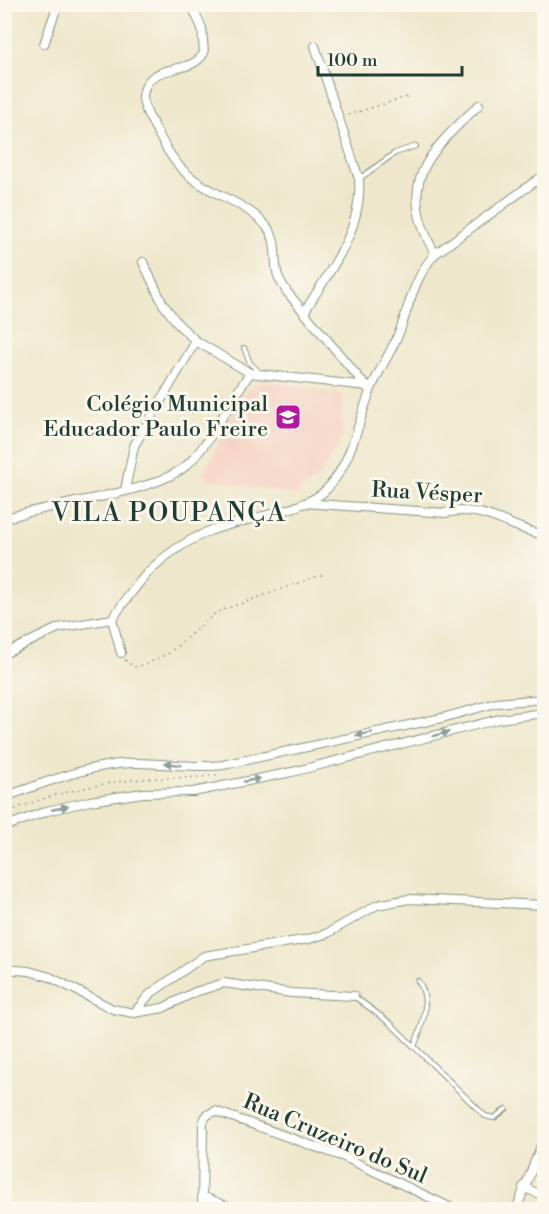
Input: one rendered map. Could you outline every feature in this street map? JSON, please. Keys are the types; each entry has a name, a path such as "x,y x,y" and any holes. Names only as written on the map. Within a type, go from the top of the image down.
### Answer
{"street":[{"path":"44,44 58,4"},
{"path":"192,4 202,28 204,53 193,66 151,79 143,99 146,113 173,158 187,174 246,210 268,228 273,236 279,277 287,292 368,388"},
{"path":"305,311 352,232 361,198 359,180 315,46"},
{"path":"435,254 424,233 416,208 416,192 432,155 478,105"},
{"path":"4,654 58,628 112,619 148,570 165,554 209,531 303,503 325,491 339,473 360,428 368,388 399,331 415,285 424,267 435,254 544,175"},
{"path":"143,262 163,304 196,341 250,373 368,388"},
{"path":"125,490 135,446 196,341"},
{"path":"4,519 27,511 125,490 167,477 185,466 200,451 250,373"},
{"name":"Rua Vésper","path":"303,503 446,513 460,510 479,511 523,530 544,535"},
{"path":"112,619 122,653"},
{"path":"4,797 62,776 127,763 164,762 198,768 224,765 442,718 496,703 544,699"},
{"path":"4,827 46,811 90,801 143,793 201,790 292,772 499,719 544,713"},
{"path":"134,1013 150,994 204,956 309,939 328,933 377,905 409,899 544,905"},
{"path":"4,969 29,971 50,978 113,1009 134,1013 163,1008 195,992 224,983 291,993 354,996"},
{"name":"Rua Cruzeiro do Sul","path":"202,1196 203,1122 210,1112 221,1111 344,1157 456,1209"},
{"path":"516,1209 544,1138"},
{"path":"523,1187 544,1196"},
{"path":"201,1209 202,1196 236,1209"}],"lane":[{"path":"359,180 395,153 416,146"},
{"path":"244,348 250,363 258,371 271,377"},
{"path":"414,1047 426,1005 424,990 418,981"},
{"path":"354,996 390,1023 485,1116 494,1118 506,1109"}],"path":[{"path":"339,118 407,97"},
{"path":"122,653 125,660 134,667 147,664 169,653 217,612 324,574"}],"shaded area":[{"name":"Colégio Municipal Educador Paulo Freire","path":"262,381 343,394 342,439 320,476 295,495 208,479 203,474 245,394"}],"place":[{"name":"Colégio Municipal Educador Paulo Freire","path":"288,417"}],"district":[{"name":"VILA POUPANÇA","path":"169,513"}]}
